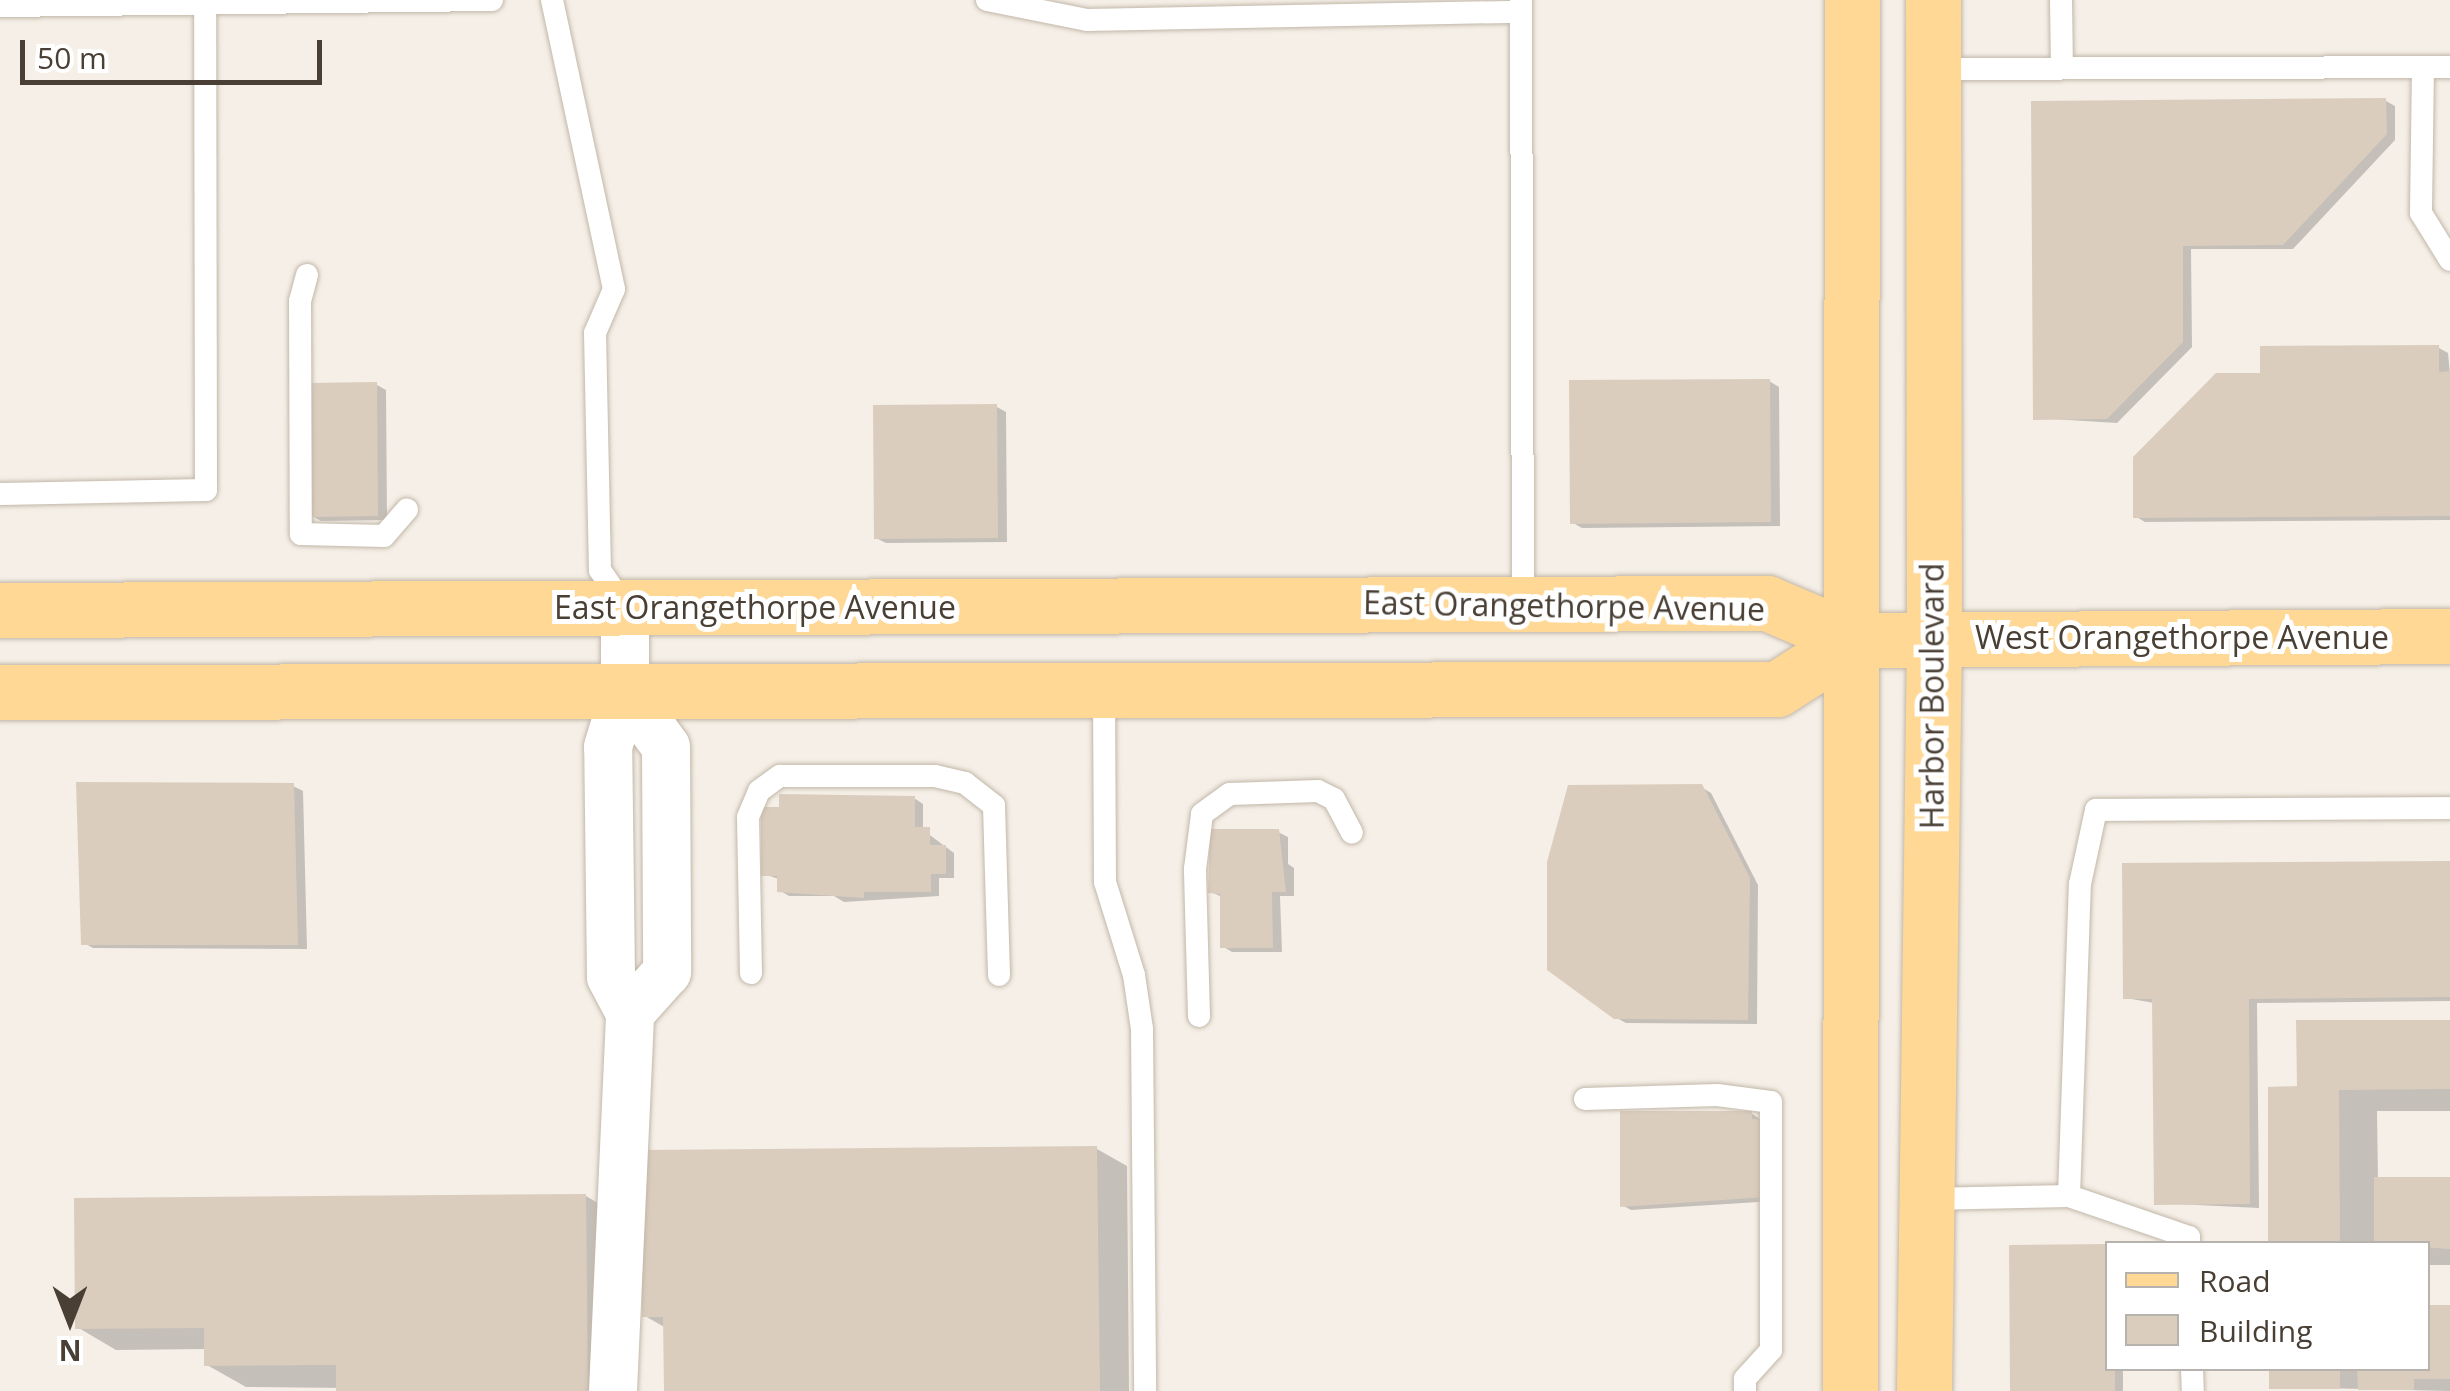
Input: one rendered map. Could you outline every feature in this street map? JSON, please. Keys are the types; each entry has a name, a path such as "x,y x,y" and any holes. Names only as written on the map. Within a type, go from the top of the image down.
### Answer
{"main road":[{"path":"1850,1391 1852,0"},
{"name":"Harbor Boulevard","path":"1924,1391 1934,639 1933,0"},
{"name":"East Orangethorpe Avenue","path":"0,610 1767,603 1854,640"},
{"name":"West Orangethorpe Avenue","path":"1854,640 2450,636"},
{"path":"0,692 1777,689 1854,640"}],"street":[{"path":"613,1391 630,1013 611,977 608,748 625,690 625,608"}],"lane":[{"path":"0,6 492,0"},
{"path":"552,0 614,289 595,333 600,570 625,608"},
{"path":"987,0 1087,20 1520,6 1524,604"},
{"path":"2061,0 2062,68"},
{"path":"0,494 206,490 205,4"},
{"path":"2423,66 2421,213 2450,260"},
{"path":"1933,68 2450,66"},
{"path":"307,275 300,301 301,534 384,536 407,510"},
{"path":"1104,690 1104,882 1134,975 1142,1029 1145,1391"},
{"path":"751,973 748,817 758,791 780,776 935,776 966,783 994,806 999,975"},
{"path":"1199,1016 1195,869 1202,814 1230,794 1318,791 1334,799 1352,833"},
{"path":"2069,1196 2080,884 2096,810 2450,808"},
{"path":"1585,1099 1718,1095 1771,1102 1771,1350 1745,1380 1745,1391"},
{"path":"1926,1198 2069,1196 2189,1237 2190,1241"}],"building":[{"path":"2386,98 2387,134 2283,245 2183,246 2183,342 2107,419 2033,420 2031,101"},
{"path":"2439,345 2439,372 2450,371 2450,516 2133,518 2133,457 2216,373 2260,373 2260,346"},
{"path":"1770,379 1771,522 1570,524 1569,380"},
{"path":"377,382 378,516 310,517 308,383"},
{"path":"997,404 998,538 874,539 873,405"},
{"path":"76,782 294,783 298,945 81,945"},
{"path":"1702,784 1750,878 1748,1020 1614,1019 1547,970 1547,862 1568,785"},
{"path":"779,794 915,796 915,827 930,827 930,845 946,845 946,874 931,874 931,892 864,892 864,898 777,892 777,876 761,876 761,807 779,807"},
{"path":"1210,829 1279,829 1286,892 1272,892 1273,948 1220,948 1220,894 1208,893"},
{"path":"2450,861 2450,997 2249,999 2250,1204 2154,1205 2152,999 2123,999 2122,863"},
{"path":"2296,1020 2450,1020 2450,1089 2339,1090 2340,1241 2268,1241 2268,1087 2297,1086"},
{"path":"1620,1111 1752,1111 1752,1119 1765,1120 1766,1197 1620,1207"},
{"path":"1097,1146 1100,1391 664,1391 663,1317 642,1317 641,1150"},
{"path":"2374,1177 2450,1177 2450,1249 2430,1248 2430,1241 2374,1241"},
{"path":"586,1194 588,1391 336,1391 336,1365 204,1366 204,1328 75,1329 74,1198"},
{"path":"2105,1244 2105,1371 2115,1371 2115,1391 2010,1391 2009,1245"},
{"path":"2430,1305 2450,1305 2450,1379 2414,1379 2414,1390 2358,1390 2357,1371 2430,1371"},
{"path":"2269,1371 2340,1371 2340,1389 2269,1389"}]}
